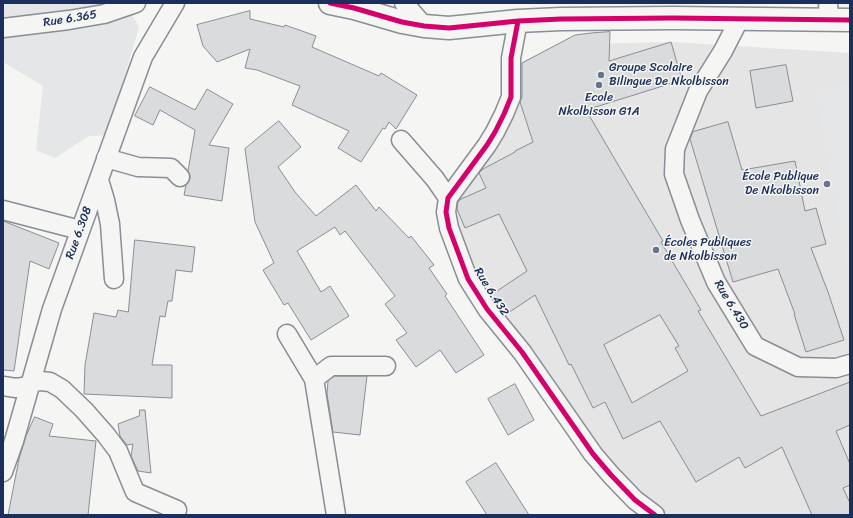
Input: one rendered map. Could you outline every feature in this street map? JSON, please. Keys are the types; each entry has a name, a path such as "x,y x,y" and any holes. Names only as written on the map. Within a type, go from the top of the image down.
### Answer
{"street":[{"name":"Rue 6.365","path":"3,28 104,14 136,3"},
{"name":"Rue 6.308","path":"3,472 14,441 52,309 143,56 175,3"},
{"path":"330,3 354,8 402,22 449,28 518,20 740,18 836,14"},
{"path":"404,3 424,26"},
{"name":"Rue 6.430","path":"740,18 723,51 698,91 675,149 674,174 690,220 716,282 755,346 798,367 836,368 850,364"},
{"path":"401,140 435,179 448,198 495,132 511,97 511,58 518,20"},
{"path":"106,158 138,167 171,168 180,177"},
{"path":"99,180 110,224 114,279"},
{"name":"Rue 6.432","path":"448,198 446,212 449,228 468,279 487,309 522,352 593,454 611,476 635,500 655,515"},
{"path":"3,210 80,230"},
{"path":"287,334 314,379 336,515"},
{"path":"314,379 331,366 386,366"},
{"path":"3,386 16,388 40,381 50,382 62,389 84,410 118,451 135,492 177,510"}],"shaded area":[{"path":"3,3 125,3 139,27 108,135 89,136 55,158 36,150 43,86 3,62"},
{"name":"Écoles Publiques de Nkolbisson","path":"589,34 591,44 671,42 850,53 850,515 669,515 625,487 475,287 450,213 516,90 514,66 575,35"},
{"path":"850,83 850,288 814,89"}],"building":[{"path":"250,11 250,19 284,27 285,25 316,36 312,47 379,76 381,73 417,95 396,129 389,122 385,129 383,128 361,162 338,148 349,131 292,105 300,86 257,70 245,68 250,49 217,62 203,46 197,25"},
{"path":"610,32 609,61 671,42 682,80 586,110 663,241 661,242 701,310 698,311 761,416 850,382 850,425 836,431 850,464 850,485 843,488 850,503 850,515 812,515 782,447 745,468 739,457 696,482 660,421 623,439 605,402 593,408 571,364 569,365 535,295 505,315 491,295 527,271 499,214 465,228 457,209 458,202 461,199 486,188 479,173 483,169 533,142 520,102 522,97 522,63 575,35","holes":["660,315 679,346 675,348 688,371 632,403 604,345"]},
{"path":"786,65 793,101 756,108 750,71"},
{"path":"150,87 195,110 207,89 233,104 209,145 229,148 222,201 184,195 186,185 190,179 188,171 195,130 160,110 153,125 135,116"},
{"path":"279,121 301,147 278,167 295,192 316,216 356,185 376,211 379,207 409,238 411,236 434,265 429,268 447,294 445,296 484,355 456,373 440,350 416,367 396,340 407,333 385,304 395,296 345,231 340,235 335,227 297,251 321,292 330,286 349,316 311,340 288,303 284,305 263,270 274,263 255,222 245,149"},
{"path":"728,122 742,170 795,161 805,211 816,208 826,244 811,248 844,340 806,352 795,314 778,269 733,282 690,139 693,132"},
{"path":"3,221 59,243 49,269 30,261 14,371 3,370"},
{"path":"135,240 195,247 192,272 176,270 172,301 168,301 165,317 160,316 152,365 172,365 172,398 84,394 85,365 94,313 116,317 118,310 128,312"},
{"path":"335,376 367,376 360,435 333,432 327,394 328,381"},
{"path":"515,384 534,420 508,435 488,399"},
{"path":"140,410 145,410 151,473 138,471 131,456 133,444 127,445 120,436 118,424 139,416"},
{"path":"35,417 53,424 49,436 96,441 88,515 8,515 19,459 26,436"},
{"path":"496,463 529,515 487,515 466,482"}],"cycle path":[{"path":"330,3 354,8 402,22 449,28 518,21 561,19 673,18 850,20"},
{"path":"518,21 511,58 511,97 504,114 487,145 448,198 446,212 449,228 468,279 487,309 522,352 593,454 635,500 655,515"}],"place":[{"name":"Groupe Scolaire Bilingue De Nkolbisson","path":"601,75"},
{"name":"Ecole Nkolbisson G1A","path":"599,85"},
{"name":"École Publique De Nkolbisson","path":"827,184"},
{"name":"Écoles Publiques de Nkolbisson","path":"656,250"}]}
